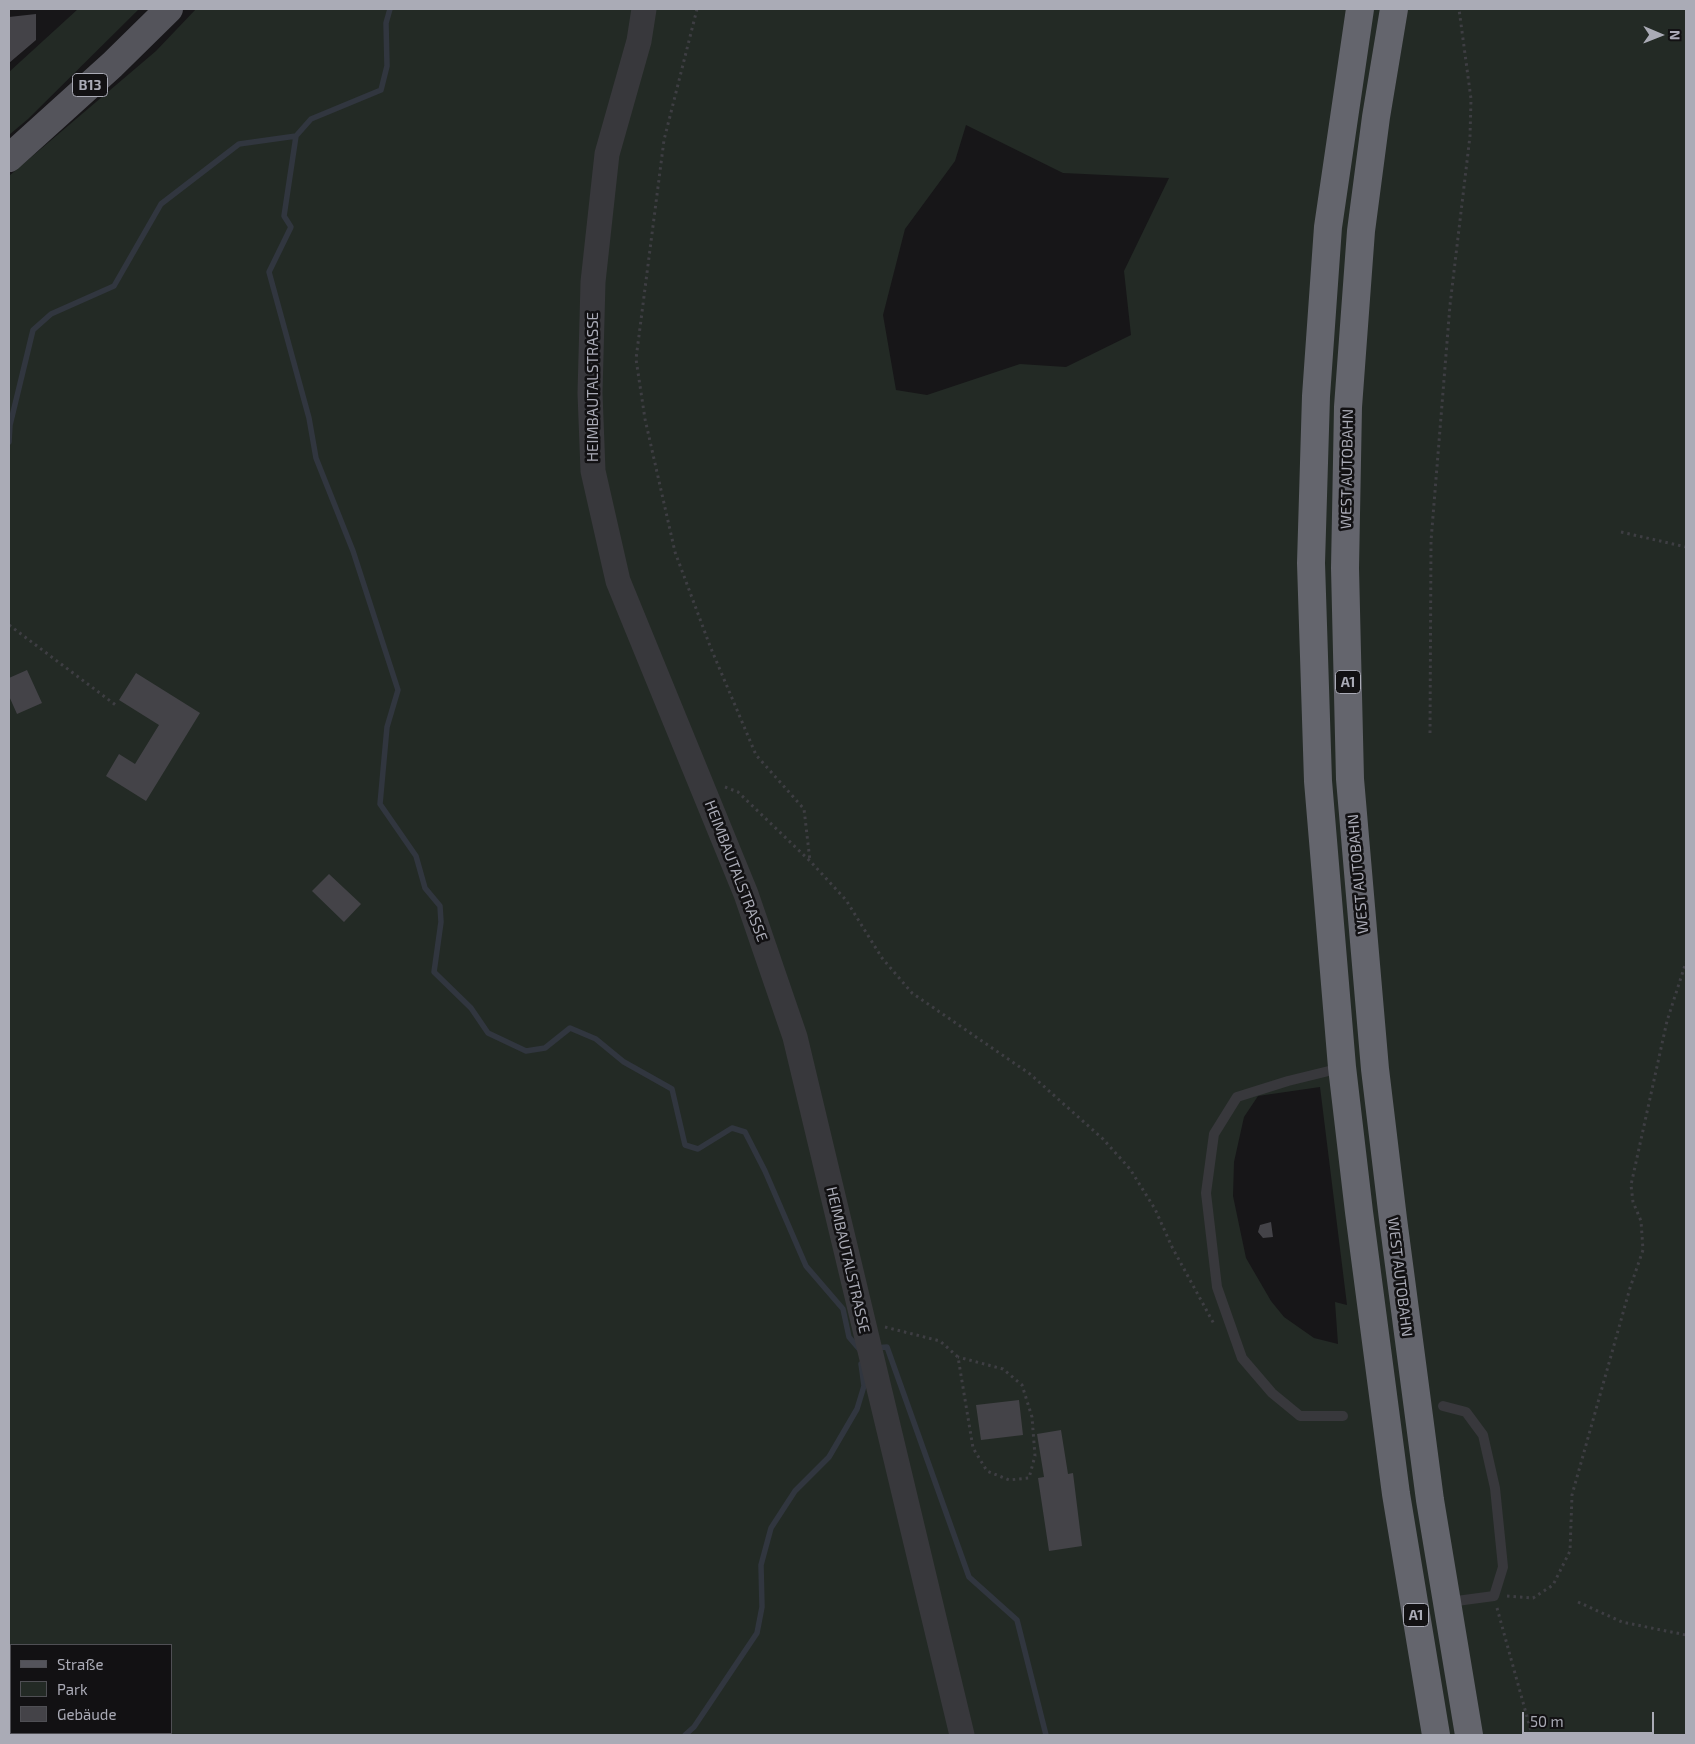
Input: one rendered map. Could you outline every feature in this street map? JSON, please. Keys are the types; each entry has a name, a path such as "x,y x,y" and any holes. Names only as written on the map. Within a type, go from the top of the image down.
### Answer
{"highway":[{"name":"WEST AUTOBAHN","path":"1360,9 1328,227 1316,396 1311,563 1318,781 1342,1067 1358,1212 1395,1484 1436,1735"},
{"name":"WEST AUTOBAHN","path":"1394,9 1376,117 1362,231 1348,407 1345,568 1350,779 1375,1069 1409,1345 1446,1602 1469,1735"}],"main road":[{"name":"B13","path":"9,158 112,65 169,9"}],"street":[{"name":"HEIMBAUTALSTRASSE","path":"644,9 639,41 607,154 592,282 590,393 593,471 618,581 701,779 746,894 795,1037 962,1735"}],"lane":[{"path":"1342,1067 1237,1097 1214,1134 1206,1193 1217,1286 1242,1358 1272,1393 1300,1416 1343,1416"},
{"path":"1443,1406 1466,1412 1483,1435 1495,1488 1503,1567 1494,1596 1446,1602"}],"path":[{"path":"697,9 664,140 636,359 645,419 675,552 710,646 756,756 804,809 810,861"},
{"path":"1430,733 1430,542 1450,305 1470,136 1471,99 1459,9"},
{"path":"1621,532 1686,547"},
{"path":"9,625 117,706"},
{"path":"701,779 738,792 810,861 846,900 882,958 912,993 1030,1074 1103,1139 1130,1169 1155,1209 1172,1247 1214,1324 1230,1324"},
{"path":"1532,1735 1494,1596 1533,1598 1553,1585 1570,1551 1572,1494 1630,1288 1643,1250 1641,1220 1633,1202 1631,1185 1667,1021 1686,962"},
{"path":"868,1340 940,1341 958,1357 1003,1369 1022,1385 1032,1417 1034,1456 1029,1478 1009,1480 987,1471 973,1448 958,1357"},
{"path":"1578,1602 1622,1622 1686,1635"}],"green space":[{"path":"78,9 139,9 28,119 9,135 9,72"},
{"path":"196,9 1686,9 1686,1735 9,1735 9,176 156,51","holes":["966,125 1063,173 1169,178 1124,271 1131,335 1066,367 1020,364 927,395 896,390 883,315 905,229 955,161","1320,1087 1347,1305 1335,1302 1338,1344 1314,1338 1284,1317 1271,1301 1246,1258 1233,1196 1234,1162 1244,1117 1258,1096"]}],"building":[{"path":"36,14 36,40 9,63 9,17"},
{"path":"27,670 42,703 17,714 9,696 9,678"},
{"path":"136,673 200,713 146,801 106,776 119,754 135,764 159,725 119,700"},
{"path":"329,874 361,904 344,922 312,891"},
{"path":"1271,1222 1273,1237 1263,1238 1258,1232 1260,1225"},
{"path":"1019,1400 1023,1435 981,1440 976,1405"},
{"path":"1061,1430 1068,1474 1073,1473 1082,1546 1049,1551 1038,1478 1044,1477 1037,1434"}],"waterway":[{"path":"390,9 386,23 387,66 381,90 311,119 296,136 284,216 291,227 269,272 309,418 316,458 353,551 398,690 387,727 380,804 416,856 425,888 440,906 441,922 434,972 471,1008 488,1033 526,1051 545,1048 570,1028 596,1039 624,1062 672,1089 685,1145 698,1149 732,1128 745,1132 765,1171 806,1266 843,1309 849,1337 860,1350"},
{"path":"9,442 10,425 33,330 51,314 114,286 161,204 239,144 296,136"},
{"path":"874,1348 887,1347 969,1577 1017,1620 1046,1735"},
{"path":"685,1735 694,1727 757,1633 762,1607 761,1565 771,1528 795,1491 829,1457 857,1409 864,1386 861,1364"}]}
